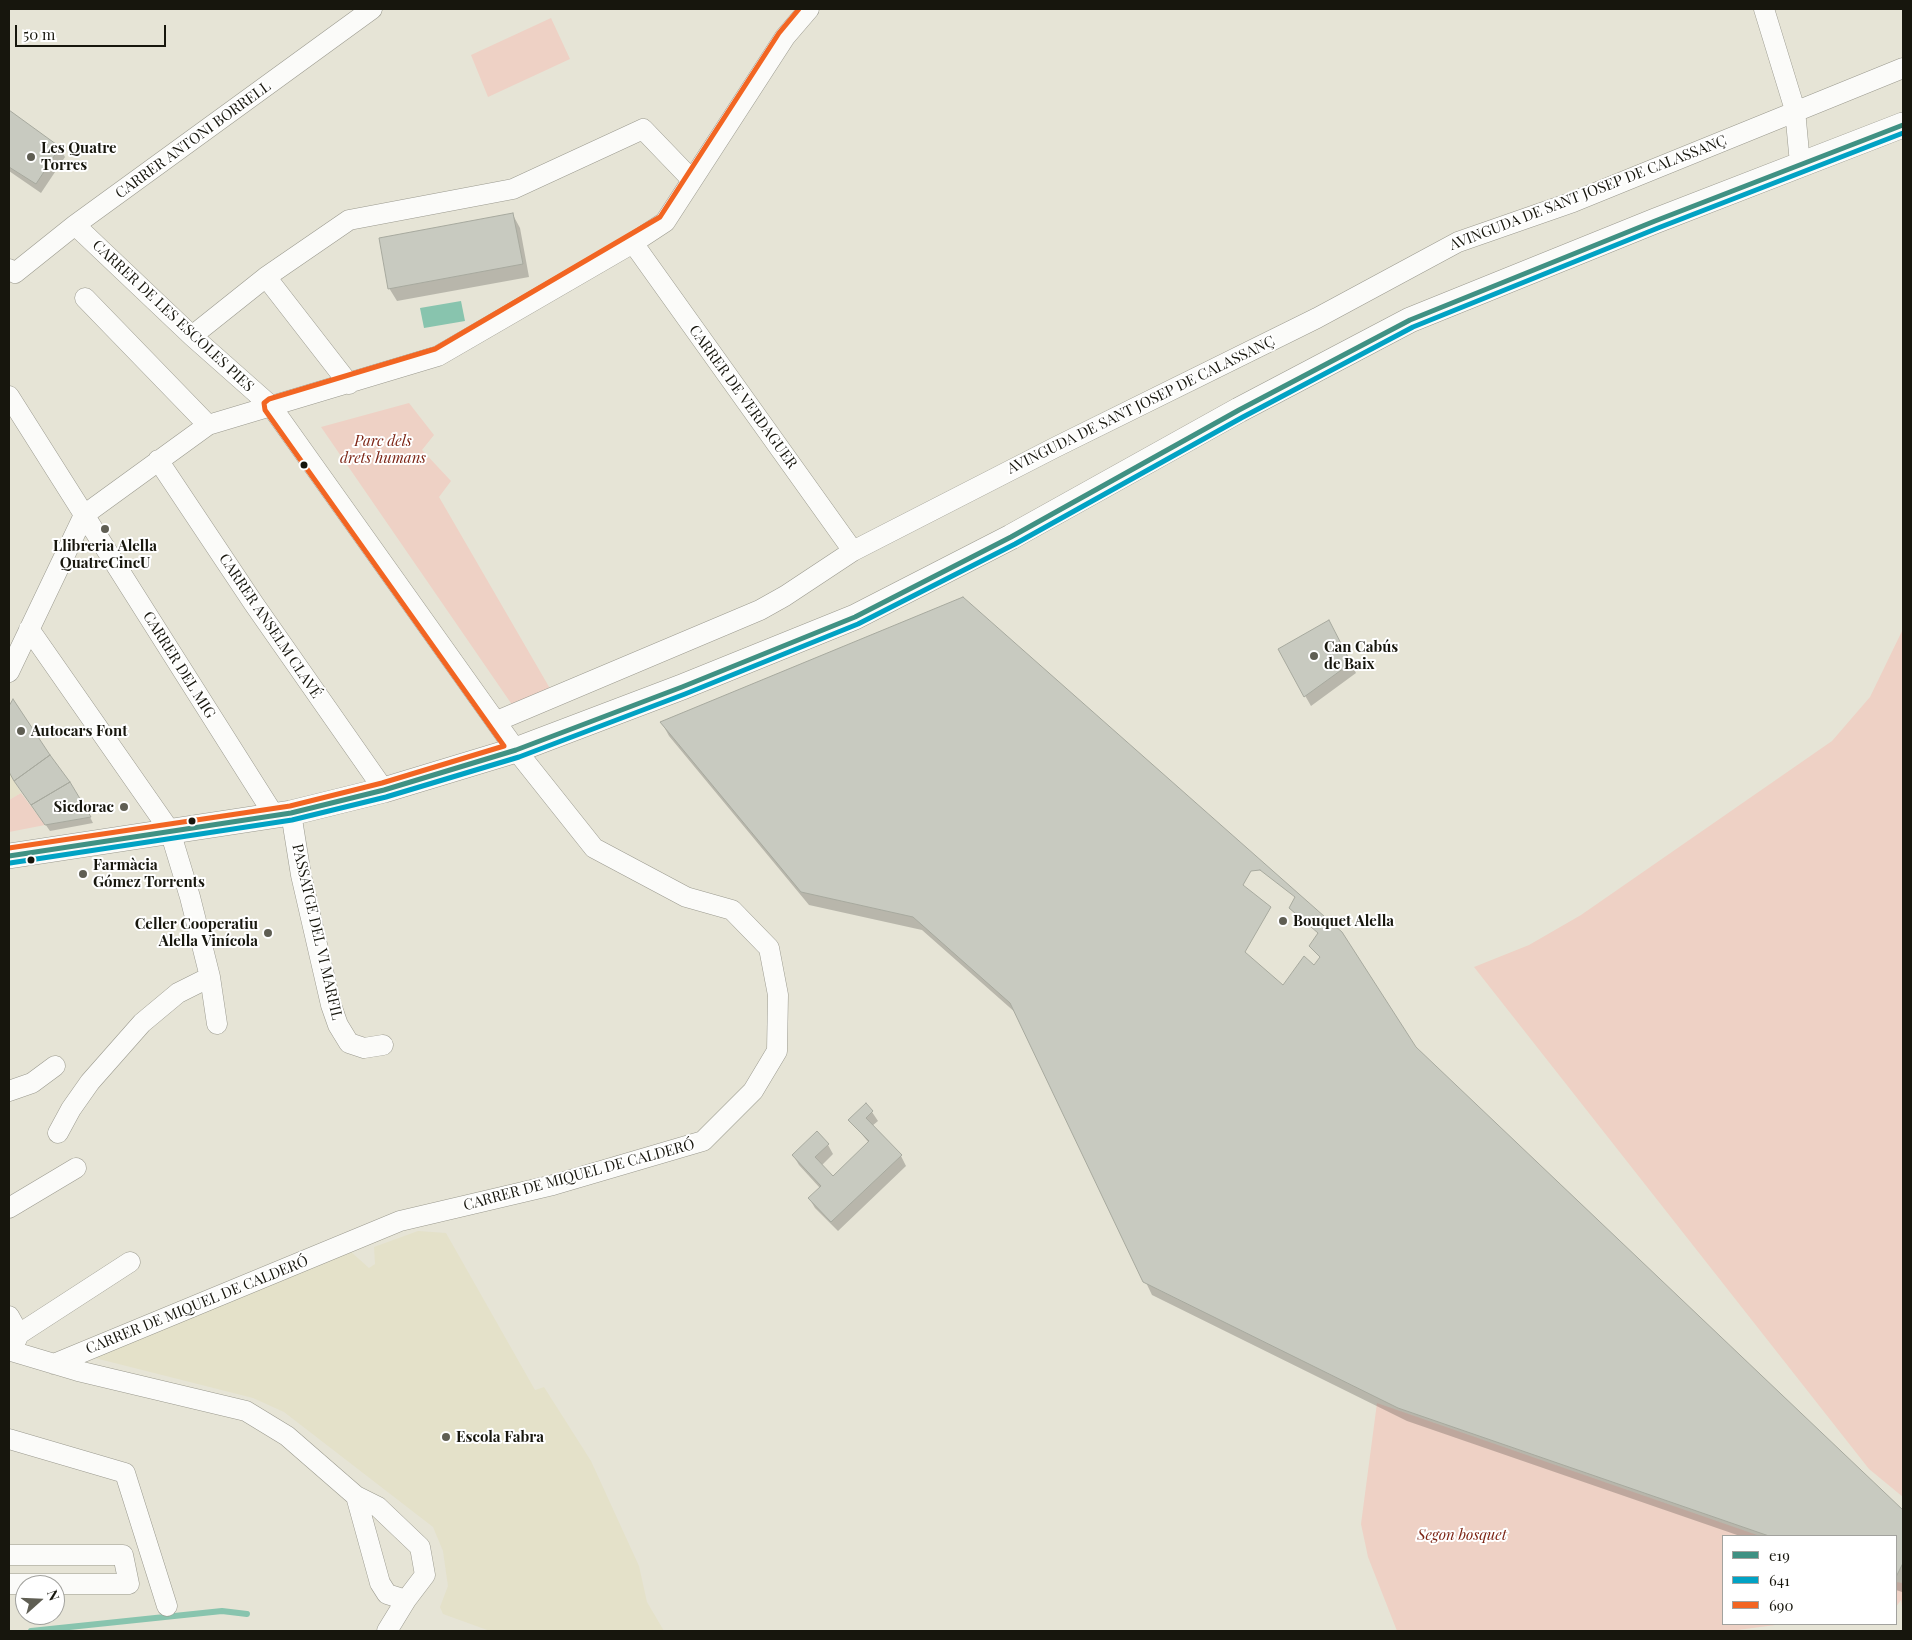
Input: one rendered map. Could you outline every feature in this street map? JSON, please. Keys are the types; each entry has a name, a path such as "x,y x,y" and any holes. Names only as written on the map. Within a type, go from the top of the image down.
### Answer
{"main road":[{"path":"9,856 283,814 384,790 516,750 691,684 855,617 1011,537 1231,414 1410,320 1802,163 1903,125"}],"street":[{"name":"CARRER ANTONI BORRELL","path":"12,271 372,9"},
{"path":"9,672 84,515 208,424 349,384 438,356 633,243 665,222 784,37 809,9"},
{"path":"1764,9 1795,110 1802,163"},
{"name":"AVINGUDA DE SANT JOSEP DE CALASSANÇ","path":"497,721 582,684 731,624 785,596 853,550 1317,318 1458,242 1573,202 1795,110 1903,68"},
{"path":"192,336 266,277 349,220 513,189 643,129 692,180"},
{"name":"CARRER DE LES ESCOLES PIES","path":"75,225 192,336 271,406 497,721"},
{"name":"CARRER DE VERDAGUER","path":"633,243 853,550"},
{"path":"266,277 349,384"},
{"path":"85,298 208,424"},
{"name":"CARRER DEL MIG","path":"9,396 84,515 283,814"},
{"name":"CARRER ANSELM CLAVÉ","path":"158,460 254,604 384,790"},
{"path":"29,629 170,831 190,896 210,977 217,1024"},
{"name":"CARRER DE MIQUEL DE CALDERÓ","path":"54,1364 400,1221 553,1185 703,1141 752,1091 777,1051 778,995 769,948 732,910 686,896 594,848 516,750 497,721"},
{"name":"PASSATGE DEL VI MARFIL","path":"283,814 301,875 330,1005 338,1025 349,1043 364,1048 383,1045"},
{"path":"58,1134 71,1109 90,1082 142,1023 178,993 210,977"},
{"path":"9,1091 32,1083 55,1066"},
{"path":"9,1208 76,1168"},
{"path":"13,1346 130,1262"},
{"path":"9,1316 13,1346"},
{"path":"13,1346 54,1364 246,1411 287,1436 356,1496 378,1508 420,1547 425,1575 406,1600 387,1631"},
{"path":"9,1439 125,1473 167,1606"},
{"path":"356,1496 380,1583 387,1594 406,1600"},
{"path":"9,1555 123,1555 129,1584 9,1584"}],"shaded area":[{"path":"461,301 465,321 424,328 420,308"},
{"name":"Autocars Font","path":"9,772 21,793 9,800"},
{"name":"Escola Fabra","path":"418,1231 446,1233 535,1390 544,1387 591,1461 639,1566 647,1602 664,1631 490,1631 443,1614 440,1607 448,1586 443,1551 433,1527 284,1412 253,1398 83,1355 350,1251 369,1268 375,1264 374,1247"}],"green space":[{"path":"551,18 570,59 488,97 471,55"},
{"name":"Parc dels drets humans","path":"409,403 434,435 422,450 451,481 439,497 552,692 515,709 321,427"},
{"path":"1903,629 1903,1497 1869,1469 1474,967 1529,945 1581,915 1832,741 1870,697"},
{"path":"21,793 45,825 9,832 9,800"},
{"name":"Segon bosquet","path":"1377,1403 1757,1535 1722,1535 1722,1625 1775,1625 1730,1631 1397,1631 1368,1557 1361,1524"},
{"path":"1897,1582 1903,1583 1903,1614 1901,1600 1897,1606"}],"building":[{"name":"Les Quatre Torres","path":"9,110 60,147 36,184 9,167"},
{"path":"513,213 523,264 388,289 379,238"},
{"path":"963,597 1342,932 1416,1047 1903,1510 1903,1563 1897,1575 1897,1535 1766,1535 1398,1408 1143,1282 1010,1003 913,917 801,892 660,722"},
{"name":"Can Cabús de Baix","path":"1329,620 1351,663 1304,697 1278,649"},
{"name":"Autocars Font","path":"13,699 50,755 14,781 9,772 9,706"},
{"path":"50,755 70,782 31,805 14,781"},
{"path":"70,782 91,817 45,825 31,805"},
{"name":"Bouquet Alella","path":"1260,870 1295,897 1289,908 1318,933 1309,946 1320,957 1314,965 1304,956 1283,985 1245,952 1271,907 1243,885 1251,871"},
{"path":"866,1103 873,1111 866,1118 902,1155 831,1222 808,1198 821,1186 792,1155 817,1131 829,1144 815,1157 833,1176 869,1141 848,1120"}],"waterway":[{"path":"31,1631 222,1611 247,1614"}],"transit line":[{"name":"690","path":"9,848 290,806 382,783 504,746 265,410 264,403 269,399 435,349 660,217 779,33 799,9"},
{"name":"e19","path":"9,856 291,813 384,790 516,750 682,687 855,617 1011,537 1239,410 1410,320 1655,221 1903,125"},
{"name":"641","path":"10,863 292,820 386,797 519,757 685,694 858,624 1015,544 1243,417 1413,327 1658,228 1903,133"}],"place":[{"name":"Les Quatre Torres","path":"31,157"},
{"name":"Llibreria Alella QuatreCincU","path":"105,529"},
{"name":"Can Cabús de Baix","path":"1314,656"},
{"name":"Autocars Font","path":"21,731"},
{"name":"Sicdorac","path":"124,807"},
{"name":"Farmàcia Gómez Torrents","path":"83,874"},
{"name":"Bouquet Alella","path":"1283,921"},
{"name":"Celler Cooperatiu Alella Vinícola","path":"268,933"},
{"name":"Escola Fabra","path":"446,1437"}]}
